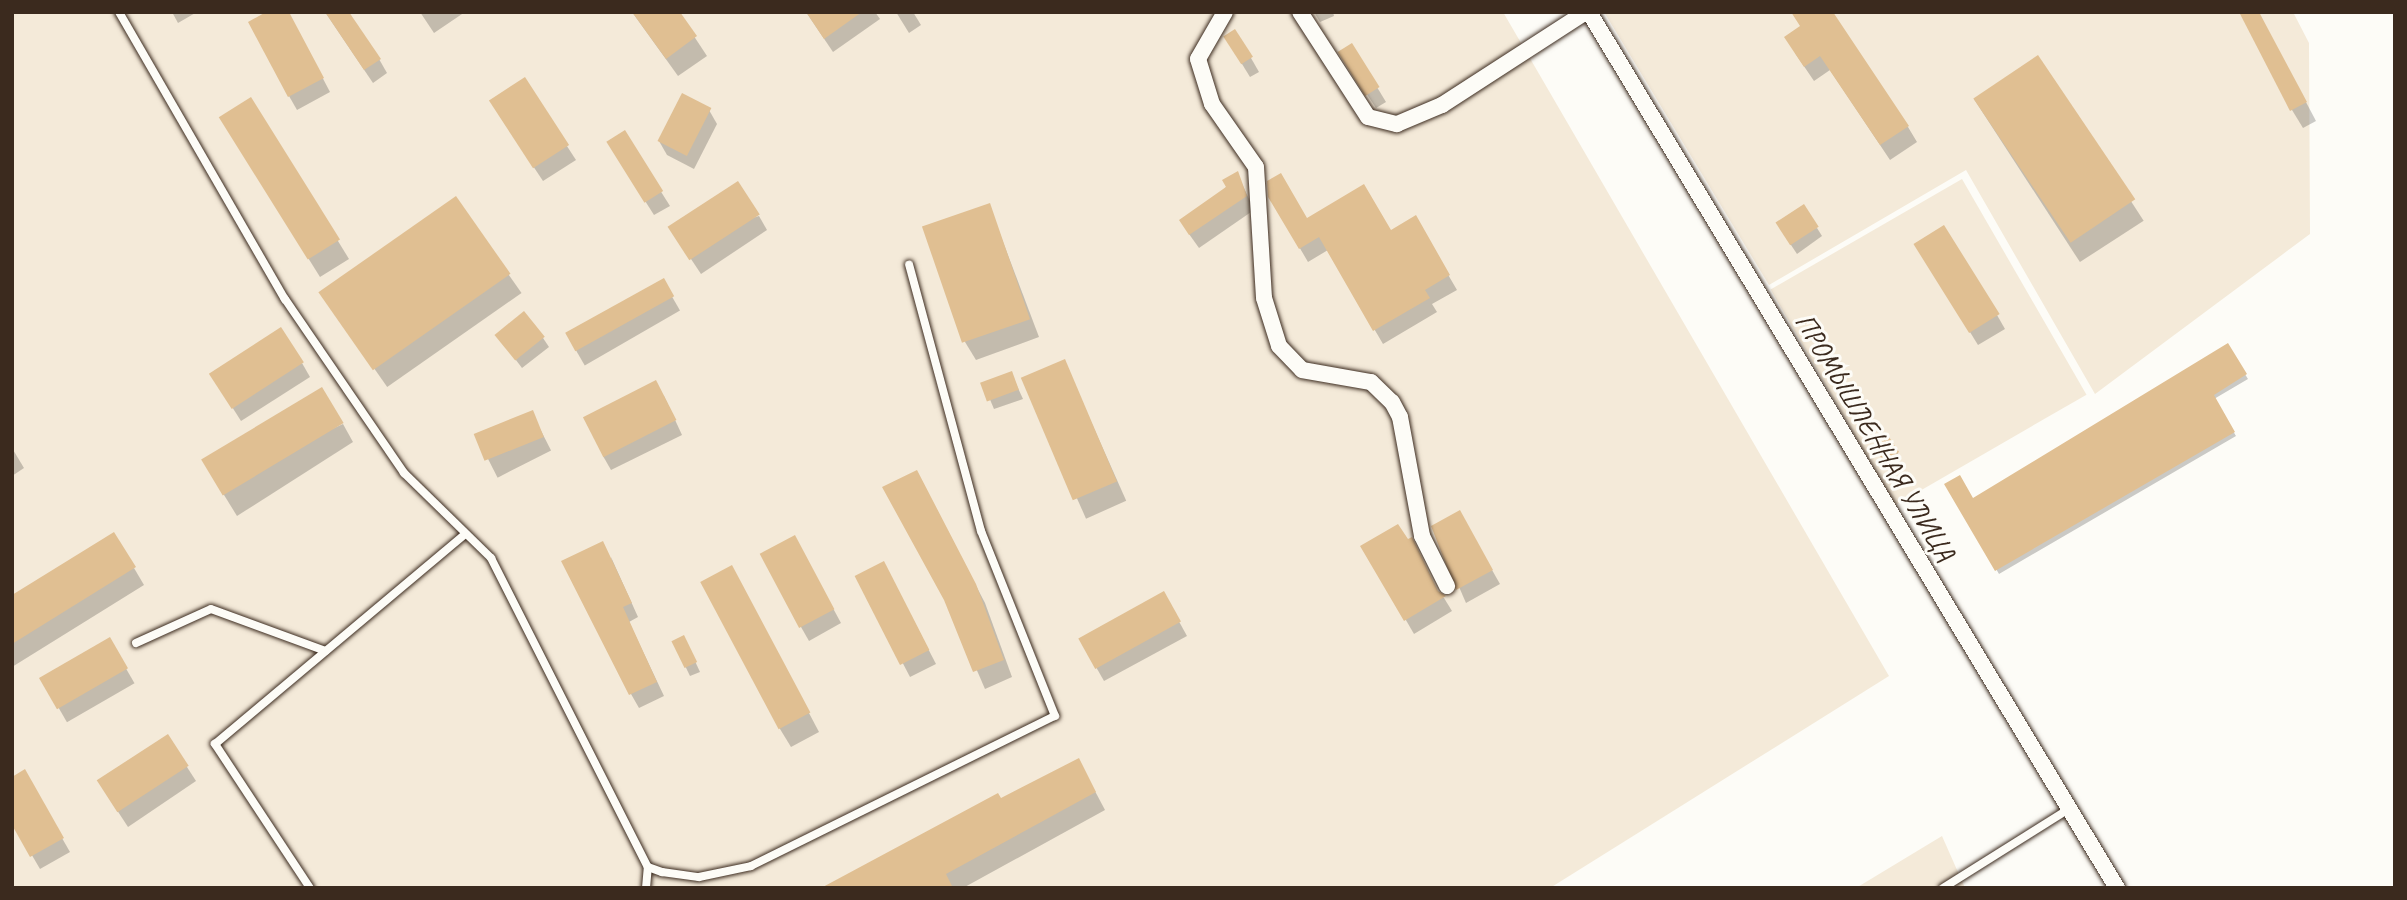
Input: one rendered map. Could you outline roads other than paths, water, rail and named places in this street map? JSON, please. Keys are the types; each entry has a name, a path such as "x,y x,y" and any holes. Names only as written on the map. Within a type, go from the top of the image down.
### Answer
{"street":[{"path":"1224,12 1198,59 1212,104 1256,167 1264,298 1279,346 1302,370 1371,382 1392,402 1401,417 1422,536 1447,586"},
{"path":"1300,12 1368,117 1397,124 1443,105 1587,12"},
{"name":"ПРОМЫШЛЕННАЯ УЛИЦА","path":"1587,12 2117,888"}],"lane":[{"path":"119,12 285,299 404,473 464,535 491,558 505,581 648,867 646,888"},
{"path":"648,867 699,877 751,866 1055,716 981,531 909,265"},
{"path":"310,888 215,744 464,535"},
{"path":"136,643 211,609 326,651"},
{"path":"1942,888 2069,809"}]}
